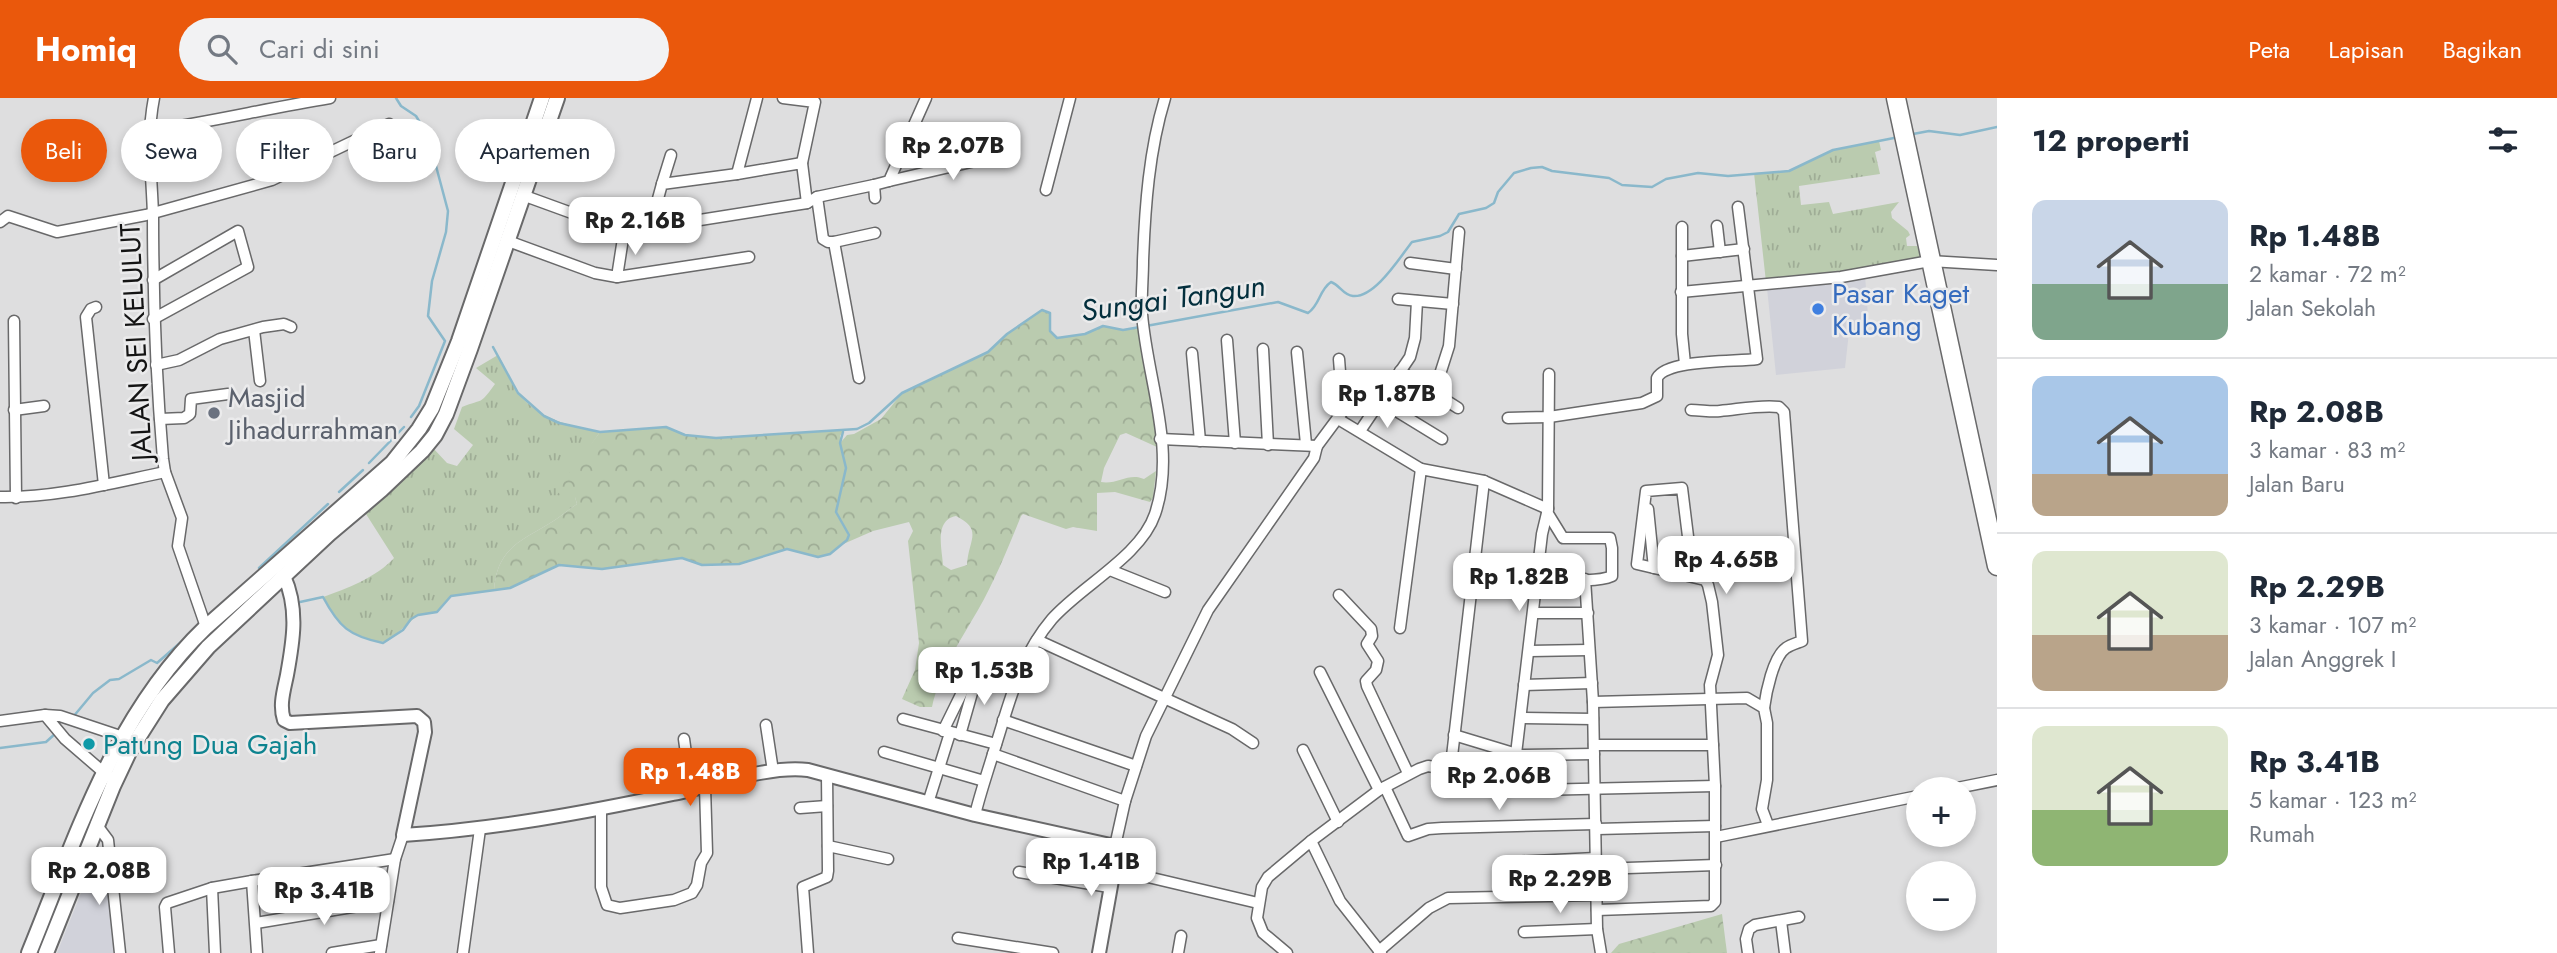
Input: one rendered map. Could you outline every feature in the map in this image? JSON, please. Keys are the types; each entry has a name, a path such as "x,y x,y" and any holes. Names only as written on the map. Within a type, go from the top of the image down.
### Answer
{"highway":[{"path":"1896,98 1930,261 1991,504 1997,566"}],"main road":[{"path":"140,720 263,585 392,463 419,429 432,408 459,341 542,98"},
{"path":"29,953 106,783 169,665 206,627 263,585 284,576 422,451 435,435 446,414 525,196 557,98"},
{"path":"46,953 96,824 106,783"}],"street":[{"name":"JALAN SEI KELULUT","path":"151,119 154,98"},
{"path":"221,119 330,98"},
{"path":"737,174 757,98"},
{"path":"783,98 815,102 802,163 807,203"},
{"path":"889,181 926,98"},
{"path":"1046,190 1070,98"},
{"path":"975,815 1014,682 1024,660 1053,618 1110,570 1148,528 1155,514 1162,468 1153,375 1142,315 1148,191 1153,148 1165,98"},
{"path":"0,222 8,216 61,232 153,214 272,180 348,143"},
{"path":"525,196 624,232 807,203 817,197 1010,153"},
{"path":"650,228 671,155"},
{"path":"662,184 802,163"},
{"name":"JALAN SEI KELULUT","path":"151,182 153,319 165,472 182,519 178,546 206,627"},
{"path":"874,185 875,198"},
{"path":"817,197 823,239 834,242 875,233"},
{"path":"1508,418 1549,417 1651,400 1657,396 1657,378 1660,373 1685,364 1758,359 1738,207"},
{"path":"1717,226 1720,252"},
{"path":"1682,227 1681,292 1685,364"},
{"path":"153,280 238,231 248,267 153,319"},
{"path":"617,277 624,232"},
{"path":"1434,393 1449,346 1460,232"},
{"path":"508,242 595,273 617,277 750,257"},
{"path":"834,242 859,378"},
{"path":"1682,256 1744,249"},
{"path":"1681,292 1841,277 1930,261 1997,265"},
{"path":"1410,263 1456,268"},
{"path":"1398,299 1453,304"},
{"path":"1360,431 1410,357 1415,338 1417,301"},
{"path":"96,307 91,309 86,317 104,485"},
{"path":"14,321 16,498"},
{"path":"156,365 172,363 220,339 284,324 291,327"},
{"path":"254,330 260,381"},
{"path":"1227,340 1235,443"},
{"path":"1263,349 1268,444"},
{"path":"1099,953 1114,869 1115,846 1125,801 1146,736 1208,610 1314,458 1297,352"},
{"path":"1192,353 1199,441"},
{"path":"1339,359 1340,415"},
{"path":"1401,371 1458,408"},
{"path":"1517,754 1547,510 1549,374"},
{"path":"160,419 184,418 190,414 191,399 228,394"},
{"path":"1160,439 1311,445 1357,396"},
{"path":"1380,401 1441,439"},
{"path":"14,410 44,406"},
{"path":"1691,410 1717,411 1771,406 1779,407 1784,412 1802,641 1784,649 1779,656 1763,708 1767,723 1767,764 1766,793 1762,809 1768,825"},
{"path":"1340,415 1360,431 1421,469 1484,481 1547,510 1563,538 1610,538 1612,576 1585,579 1537,578"},
{"path":"1400,628 1421,469"},
{"path":"0,497 46,495 165,472"},
{"path":"1287,953 1263,933 1257,918 1262,887 1268,877 1311,841 1382,789 1428,766 1449,768 1484,481"},
{"path":"1646,491 1682,488 1693,577"},
{"path":"1597,909 1714,905 1716,837 1711,701 1712,675 1718,655 1712,602 1709,585 1705,580 1637,564 1646,491"},
{"path":"1646,491 1654,568"},
{"path":"1110,570 1165,592"},
{"path":"284,576 290,589 295,615 282,700 284,720 290,723 417,716 424,722 425,732 403,835 395,859 380,949 332,953"},
{"path":"1585,579 1596,788 1597,929 1601,953"},
{"path":"1339,595 1371,629 1372,636 1367,644 1378,661 1376,670 1366,681 1367,687 1408,774"},
{"path":"1534,613 1588,613"},
{"path":"1037,640 1232,729 1253,743"},
{"path":"1530,651 1588,650"},
{"path":"928,803 975,671 951,733"},
{"path":"1320,673 1408,836 1428,829 1442,828 1715,825"},
{"path":"1524,685 1592,683"},
{"path":"1593,702 1711,701 1747,698 1767,690"},
{"path":"1747,698 1763,708"},
{"path":"45,715 106,783"},
{"path":"0,721 45,715 60,716 128,739"},
{"path":"1521,718 1593,719"},
{"path":"903,719 995,749 1125,801"},
{"path":"1003,720 1136,766"},
{"path":"766,725 773,771"},
{"path":"1454,735 1517,754 1713,745"},
{"path":"601,809 601,887 607,905 620,908 674,900 692,893 697,885 701,863 707,853 698,789 684,738"},
{"path":"1303,750 1338,822"},
{"path":"884,752 984,781"},
{"path":"403,835 480,829 601,809 794,767 975,815 1115,846"},
{"path":"808,953 803,887 827,877 827,775"},
{"path":"1976,784 1997,780"},
{"path":"1486,790 1715,786"},
{"path":"1716,837 1906,798"},
{"path":"800,808 827,806"},
{"path":"96,824 108,840 120,953"},
{"path":"463,953 480,829"},
{"path":"1311,841 1339,901 1380,952 1434,903 1448,898 1597,895"},
{"path":"87,846 108,857"},
{"path":"828,846 888,859"},
{"path":"169,953 165,904 212,888 395,859"},
{"path":"1511,862 1716,865"},
{"path":"1114,869 1258,903"},
{"path":"1019,872 1109,887"},
{"path":"252,881 257,953"},
{"path":"212,888 215,953"},
{"path":"256,923 388,901"},
{"path":"1748,953 1746,940 1749,929 1755,925 1799,917"},
{"path":"1781,921 1785,953"},
{"path":"1524,932 1597,929"},
{"path":"1178,953 1181,936"},
{"path":"958,938 1054,953"}],"shaded area":[{"name":"Pasar Kaget Kubang","path":"1865,275 1869,330 1849,332 1845,368 1776,375 1767,288"},
{"path":"96,856 105,868 109,889 114,953 57,953"}],"green space":[{"path":"1879,141 1881,150 1875,152 1880,174 1799,186 1801,205 1829,202 1833,214 1899,202 1891,212 1892,218 1908,231 1910,235 1906,238 1907,246 1917,246 1921,258 1840,274 1766,282 1754,173 1789,171 1833,150"},
{"path":"1042,310 1050,313 1050,331 1057,338 1085,334 1103,326 1123,330 1141,327 1157,447 1126,433 1120,435 1104,468 1101,482 1133,477 1144,479 1156,471 1153,498 1150,502 1115,492 1097,493 1097,531 1073,527 1066,529 1023,514 990,587 945,669 932,707 920,707 902,699 915,670 919,643 908,541 913,531 909,522 873,531 841,545 830,554 818,557 787,549 739,564 702,565 682,558 602,569 559,565 510,588 494,590 500,563 506,554 523,539 577,504 575,497 565,498 556,491 600,432 666,427 685,435 716,438 844,430 840,436 841,442 847,435 881,419 902,393 988,352 1007,334","holes":["956,516 965,521 972,531 967,565 951,570 943,565 942,529 949,519"]},
{"path":"498,355 516,390 533,408 565,423 600,432 580,465 575,484 577,504 523,539 506,554 496,575 494,590 451,596 437,612 418,615 388,641 374,641 351,632 335,617 323,597 370,577 394,558 366,514 401,483 433,448 447,463 457,466 473,445 454,429 462,407 481,400 495,384 476,368"},
{"path":"1722,914 1727,953 1611,953 1619,944"}],"waterway":[{"path":"396,98 401,106 416,116 428,136 448,211 446,232 432,281 428,316 445,341 419,406 411,417"},
{"name":"Sungai Tangun","path":"1913,134 1929,131 1960,135 1997,127"},
{"name":"Sungai Tangun","path":"1146,326 1278,302 1308,313 1331,282 1350,295 1361,295 1378,284 1412,242 1448,232 1459,214 1486,208 1494,203 1498,192 1514,173 1531,168 1542,167 1552,171 1609,178 1622,185 1652,187 1666,179 1698,173 1728,176 1789,171 1833,150 1899,137"},
{"name":"Sungai Tangun","path":"493,347 518,393 544,416 559,423 600,432 666,427 685,435 716,438 857,429 869,423 902,393 988,352 1007,334 1042,310 1050,313 1050,331 1057,338 1085,334 1103,326 1123,330 1140,327"},
{"path":"369,463 404,427"},
{"path":"300,602 323,597 334,616 346,629 383,643 403,630 411,619 437,612 451,596 510,588 559,565 602,569 682,558 702,565 739,564 787,549 818,557 830,554 847,540 849,535 836,512 846,468 840,443 843,432"},
{"path":"339,492 363,470"},
{"path":"259,568 328,504"},
{"path":"73,717 93,693 110,680 119,679 151,660 157,663 188,636"},
{"path":"0,748 46,742 56,733"}],"place":[{"name":"Pasar Kaget Kubang","path":"1818,309"},
{"name":"Masjid Jihadurrahman","path":"214,413"},
{"name":"Patung Dua Gajah","path":"89,744"}]}
